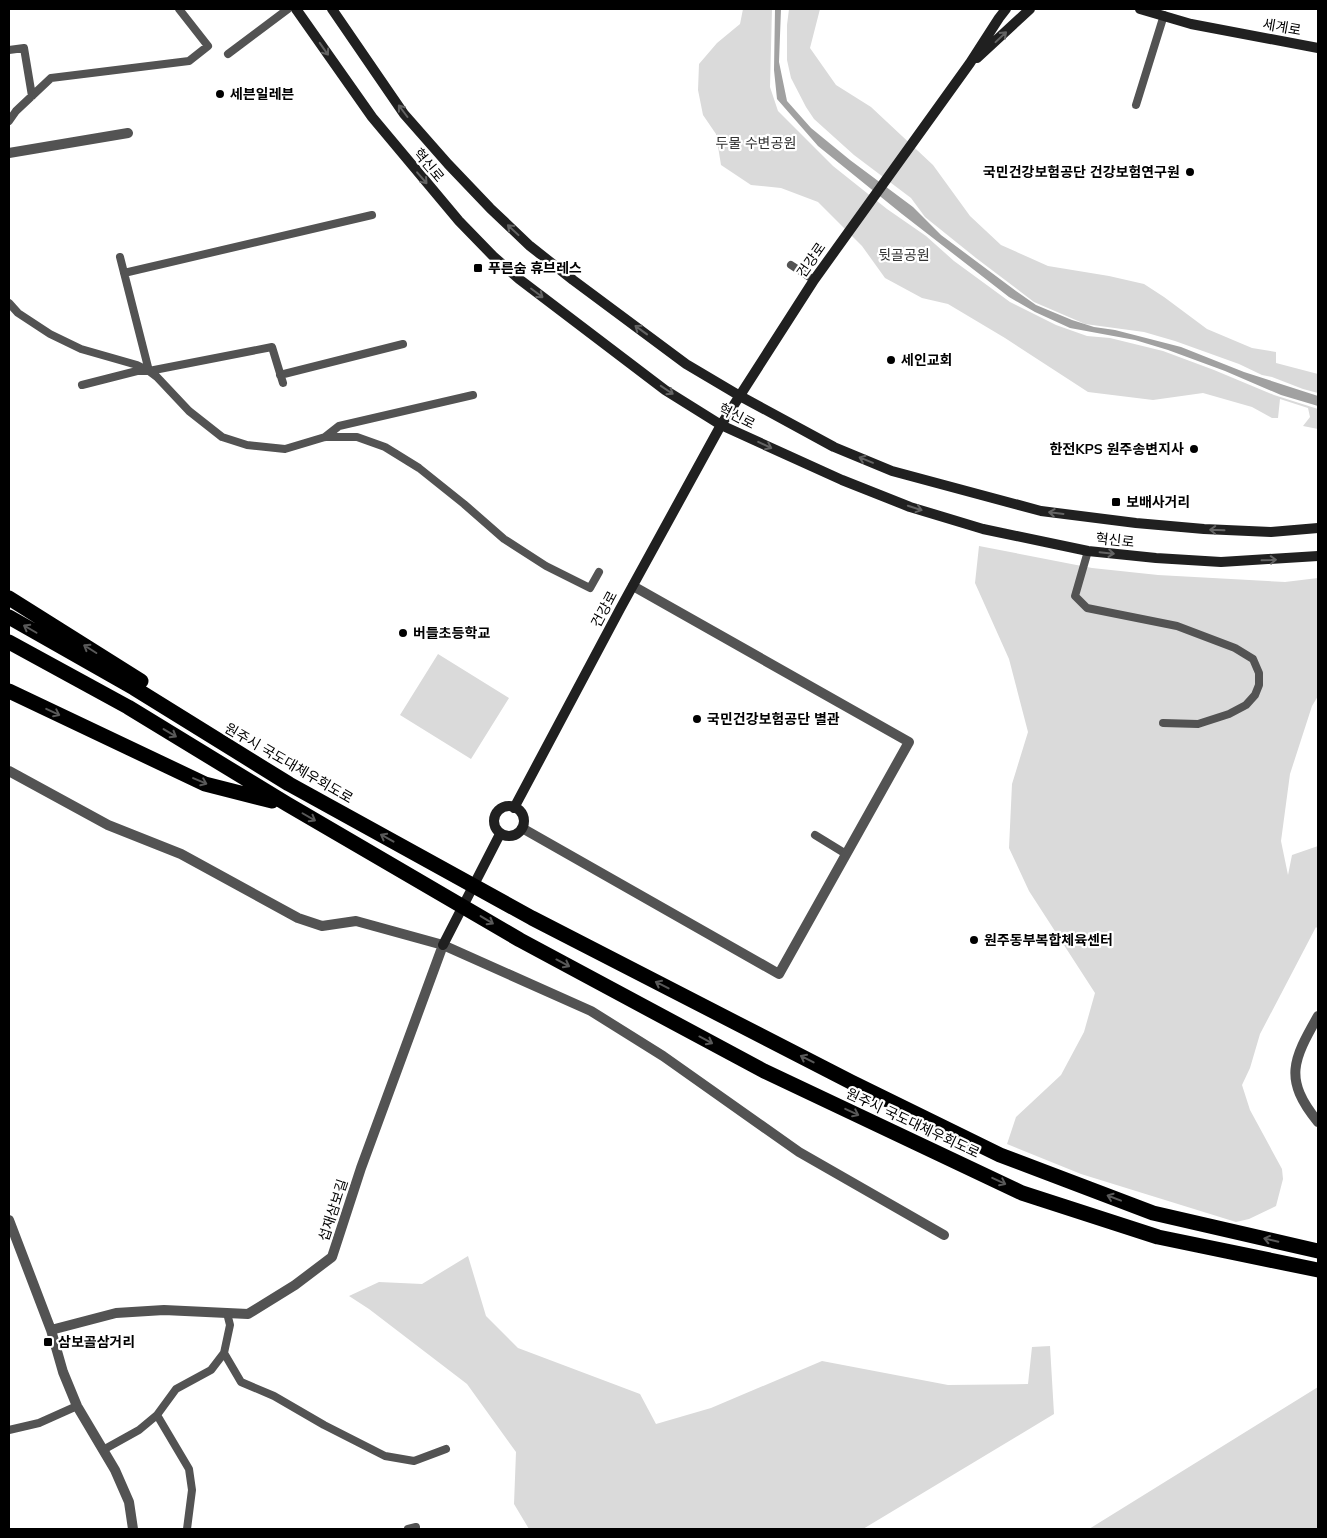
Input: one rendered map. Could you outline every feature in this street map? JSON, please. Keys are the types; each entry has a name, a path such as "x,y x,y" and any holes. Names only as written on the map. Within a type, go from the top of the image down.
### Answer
{"highway":[{"path":"9,598 253,751 289,784"},
{"name":"원주시 국도대체우회도로","path":"9,617 134,688 289,784 532,918 851,1082 1000,1155 1153,1213 1318,1251"},
{"path":"9,642 128,707 287,804"},
{"path":"9,691 205,784 287,804"},
{"name":"원주시 국도대체우회도로","path":"287,804 520,940 764,1071 1022,1193 1158,1236 1318,1270"}],"street":[{"name":"혁신로","path":"296,9 372,117 459,221 492,256 519,279 665,390 721,425 842,480 910,506 983,529 1088,551 1156,558 1221,562 1318,556"},
{"name":"혁신로","path":"332,9 404,114 448,164 530,246 686,364 834,447 892,471 1041,511 1136,523 1204,529 1271,532 1318,528"},
{"path":"970,64 998,18 1006,9"},
{"path":"970,64 1030,9"},
{"name":"세계로","path":"1140,9 1151,10 1191,24 1318,48"},
{"name":"건강로","path":"514,808 721,425 814,280 970,64"},
{"path":"9,153 128,133"},
{"path":"522,828 779,974 909,742 633,586"},
{"path":"9,771 108,825 181,854 298,918 322,926 356,921 444,945 591,1011 663,1056 799,1152 944,1235"},
{"path":"505,807 518,810 523,819 522,828 515,835 500,834 494,821 497,812 505,807"},
{"path":"444,945 500,834"},
{"name":"섭재삼보길","path":"51,1330 116,1313 164,1310 248,1314 295,1285 332,1257 361,1168 444,945"},
{"path":"1318,1016 1303,1040 1296,1061 1296,1086 1306,1107 1318,1122"},
{"path":"9,1220 51,1330 77,1406 104,1450 129,1502 134,1529"}],"lane":[{"path":"9,121 12,111 51,78 189,61 208,46 179,9"},
{"path":"228,54 288,9"},
{"path":"1136,105 1164,15"},
{"path":"9,50 24,48 32,96"},
{"path":"124,273 372,215"},
{"path":"120,257 149,371"},
{"path":"792,265 814,280"},
{"path":"9,303 18,313 50,334 81,349 137,365 149,371 189,411 222,437 247,445 286,449 325,437 357,437 385,447 419,468 504,539 546,566 590,588 599,572"},
{"path":"82,385 137,371 149,371 272,347 281,379 403,344"},
{"path":"325,437 339,426 473,395"},
{"path":"1088,551 1075,596 1087,608 1177,626 1235,648 1253,659 1258,667 1259,685 1255,695 1246,705 1228,714 1198,724 1163,723"},
{"path":"815,835 846,854"},
{"path":"104,1450 138,1430 157,1415 176,1389 211,1370 224,1353 230,1325 227,1313"},
{"path":"224,1353 240,1382 274,1396 324,1425 385,1456 414,1461 446,1449"},
{"path":"9,1430 39,1423 77,1406"},
{"path":"157,1415 188,1469 192,1490 187,1529"},
{"path":"408,1529 416,1527"}],"green space":[{"name":"두물 수변공원","path":"743,9 772,9 770,87 778,111 833,166 887,209 926,236 954,261 1010,302 1056,325 1087,336 1110,338 1163,351 1274,395 1318,409 1318,429 1303,426 1310,417 1308,408 1280,399 1278,418 1272,418 1252,407 1203,393 1153,400 1088,392 1005,338 948,304 922,298 885,278 862,246 818,202 781,188 751,185 721,165 716,134 703,115 698,90 699,64 717,43 740,24"},
{"name":"뒷골공원","path":"789,9 820,9 810,48 836,85 871,107 933,165 970,216 1001,245 1048,266 1144,284 1207,329 1252,348 1276,352 1276,363 1318,374 1318,393 1262,375 1239,364 1175,341 1144,332 1085,324 1034,302 925,217 911,198 854,155 814,119 791,78 787,60"},
{"path":"979,546 1092,568 1158,575 1285,582 1318,578 1318,696 1312,706 1290,774 1281,841 1288,875 1292,855 1318,846 1318,929 1316,927 1260,1034 1250,1068 1242,1085 1250,1110 1282,1169 1283,1179 1276,1206 1249,1219 1236,1222 1081,1174 1007,1144 1016,1117 1061,1075 1084,1032 1095,993 1029,891 1009,848 1012,784 1028,732 1009,659 975,583"},
{"path":"438,654 509,698 471,759 400,715"},
{"path":"468,1256 486,1316 518,1348 640,1394 656,1424 711,1408 822,1361 948,1385 1028,1384 1032,1347 1050,1346 1054,1414 863,1529 529,1529 514,1504 516,1452 467,1384 369,1309 349,1296 379,1282 422,1284"},
{"path":"1318,1387 1318,1529 1089,1529"}],"shaded area":[{"path":"775,9 781,9 779,62 787,101 811,128 913,207 941,235 1016,291 1036,305 1072,320 1094,327 1115,330 1181,347 1244,372 1318,396 1318,406 1281,395 1225,371 1168,350 1135,340 1070,328 1035,312 1009,297 818,146 777,99 774,70"}],"place":[{"name":"세븐일레븐","path":"220,94"},
{"name":"국민건강보험공단 건강보험연구원","path":"1190,172"},
{"name":"푸른숨 휴브레스","path":"478,268"},
{"name":"세인교회","path":"891,360"},
{"name":"한전KPS 원주송변지사","path":"1194,449"},
{"name":"보배사거리","path":"1116,502"},
{"name":"버들초등학교","path":"403,633"},
{"name":"국민건강보험공단 별관","path":"697,719"},
{"name":"원주동부복합체육센터","path":"974,940"},
{"name":"삼보골삼거리","path":"48,1342"}]}
